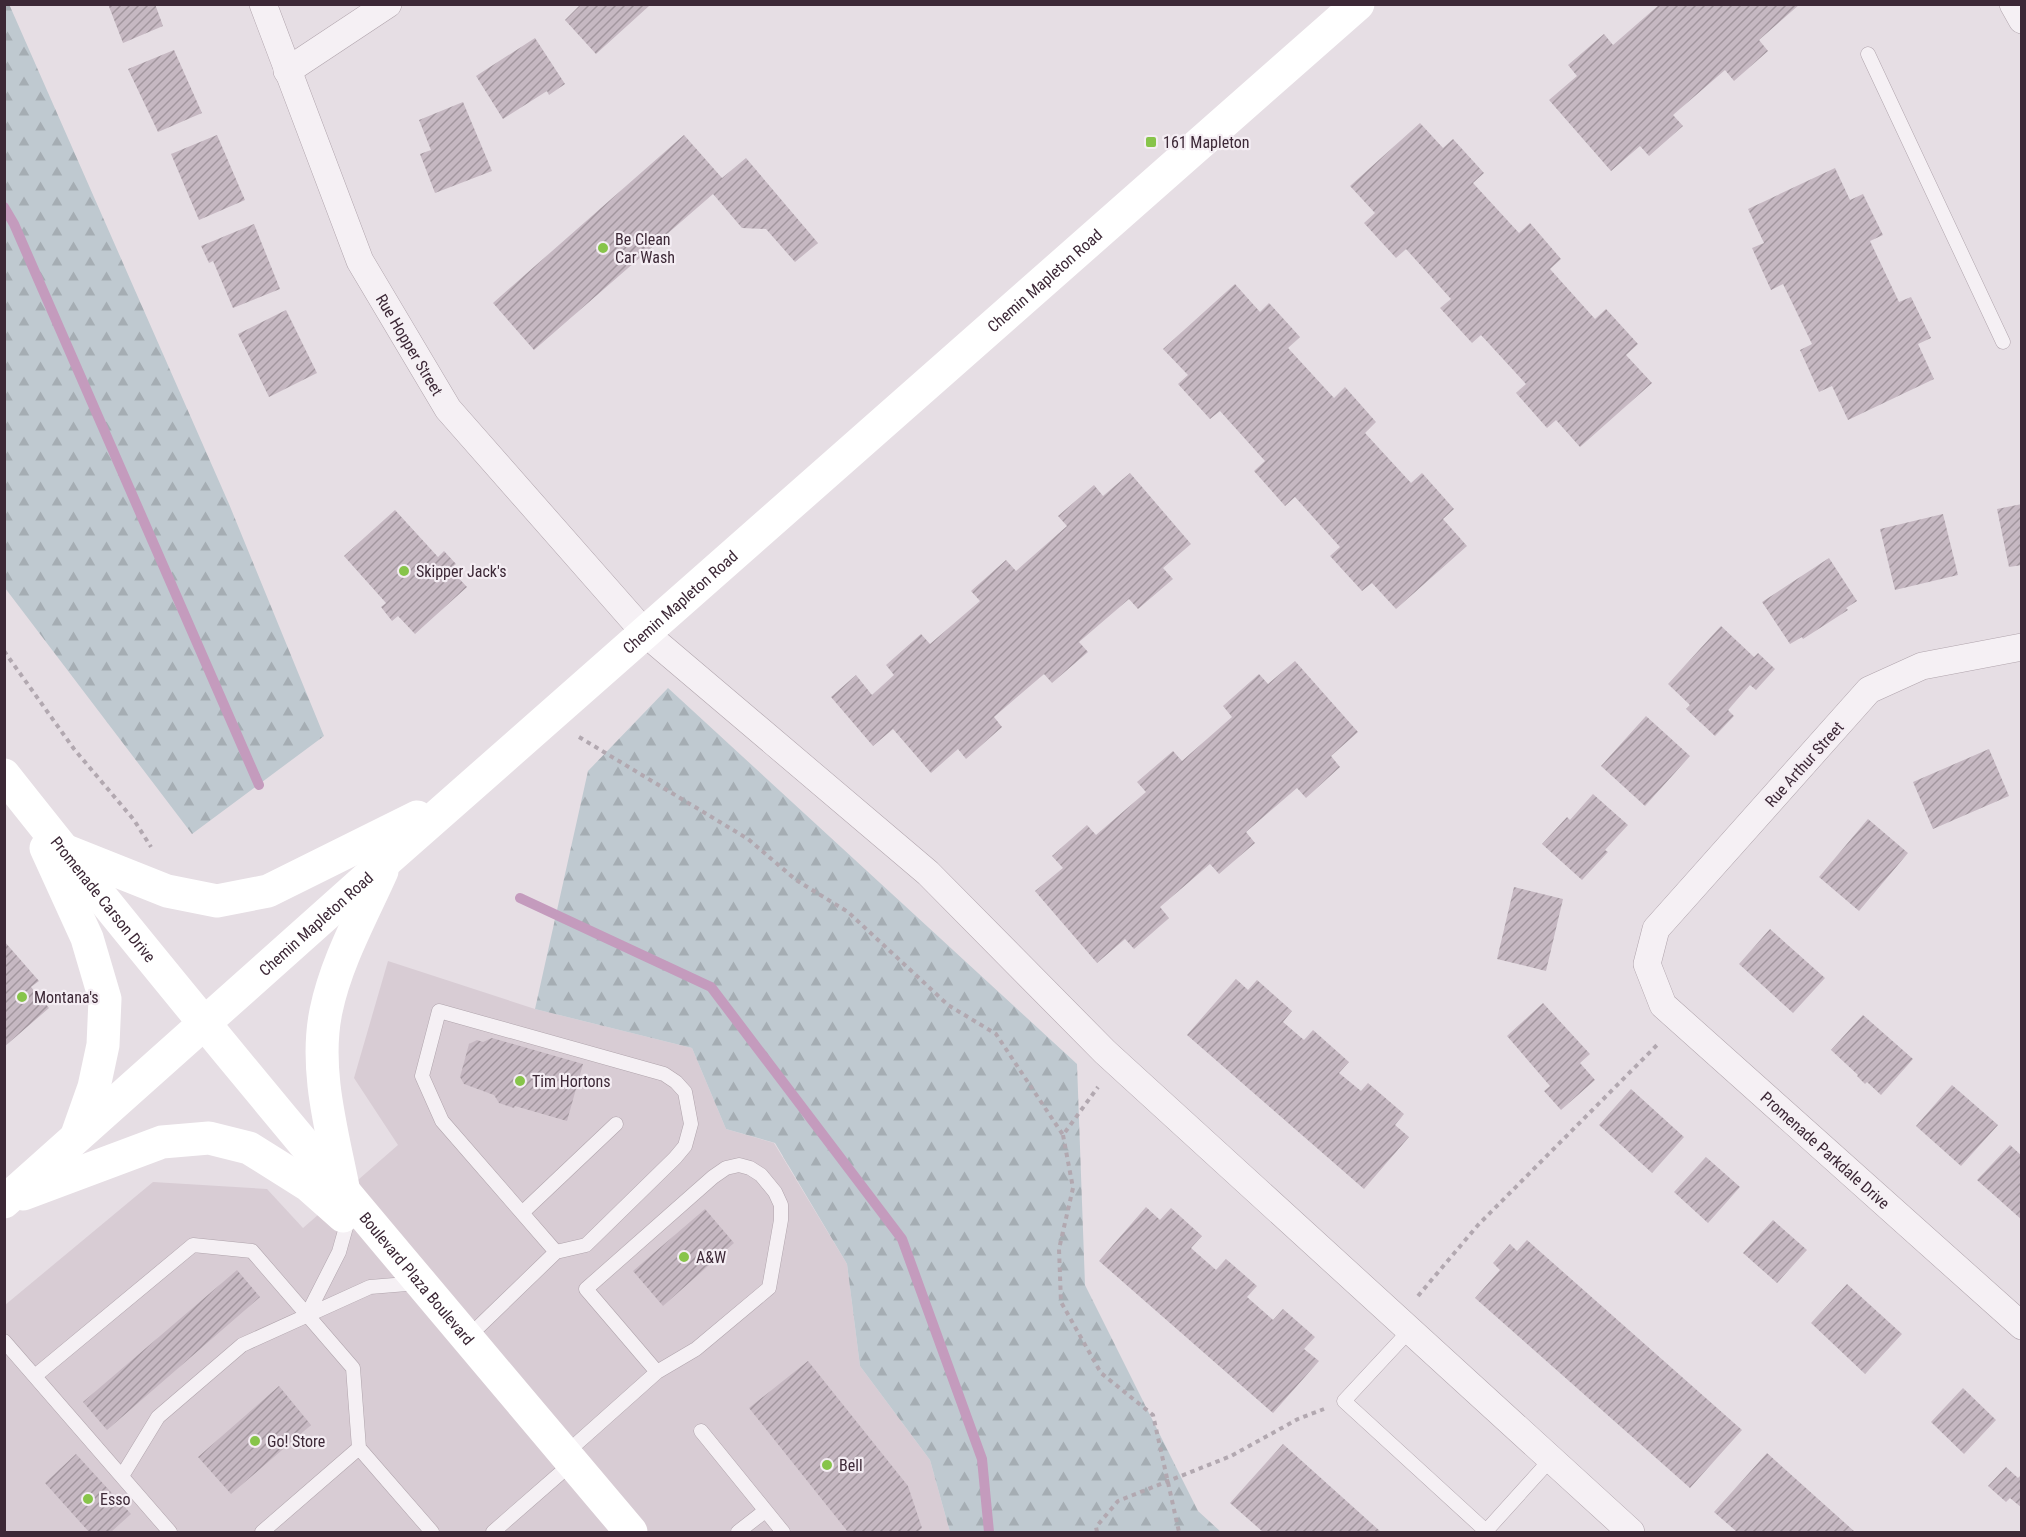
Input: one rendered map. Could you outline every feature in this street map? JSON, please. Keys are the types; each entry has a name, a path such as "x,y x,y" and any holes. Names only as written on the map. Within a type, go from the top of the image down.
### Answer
{"main road":[{"name":"Chemin Mapleton Road","path":"6,1201 461,794 1358,4"},
{"name":"Promenade Carson Drive","path":"4,775 204,1023"},
{"path":"62,849 167,891 217,901 268,891 461,794"},
{"path":"24,800 87,938 105,999 103,1045 94,1087 75,1138"},
{"path":"346,1206 327,1105 322,1045 326,1011 339,967 386,861"},
{"path":"204,1023 346,1206"},
{"path":"6,1201 162,1142 209,1138 249,1148 346,1206"},
{"name":"Boulevard Plaza Boulevard","path":"346,1206 421,1283 631,1533"}],"street":[{"name":"Rue Hopper Street","path":"263,4 360,261 448,409 645,633 928,873 1117,1062 1631,1533"},
{"path":"287,71 388,4"},
{"path":"2013,4 2022,20"},
{"name":"Rue Arthur Street","path":"1647,964 1656,929 1869,690 1922,666 2022,647"},
{"name":"Promenade Parkdale Drive","path":"1647,964 1663,1005 2022,1326"}],"lane":[{"path":"1868,54 2003,342"},
{"path":"467,1338 556,1252 585,1245 685,1146 691,1124 685,1092 664,1074 439,1011 422,1076 441,1121 556,1252"},
{"path":"522,1213 616,1124"},
{"path":"493,1533 657,1372 696,1349 769,1288 781,1220 781,1205 775,1192 761,1176 750,1168 739,1165 726,1168 713,1177 586,1289 657,1372"},
{"path":"307,1315 339,1252 346,1206"},
{"path":"35,1376 193,1245 252,1251 353,1368 359,1448 432,1533"},
{"path":"122,1476 158,1417 242,1345 370,1287 421,1283"},
{"path":"1404,1324 1344,1401 1486,1531 1551,1459"},
{"path":"4,1341 170,1533"},
{"path":"701,1431 783,1533"},
{"path":"262,1533 359,1448"},
{"path":"738,1533 765,1510"}],"path":[{"path":"4,651 75,749 134,820 152,849"},
{"path":"548,718 748,838 796,880 848,912 948,1005 996,1034 1063,1135 1073,1188 1059,1249 1061,1302 1101,1374 1153,1415 1179,1533"},
{"path":"1404,1324 1478,1225 1681,1021"},
{"path":"1063,1135 1117,1062"},
{"path":"1097,1533 1096,1527 1118,1501 1231,1456 1298,1419 1344,1401"}],"shaded area":[{"path":"388,961 535,1009 692,1048 726,1129 774,1143 847,1264 860,1366 930,1460 950,1532 5,1532 5,1305 153,1182 267,1189 303,1228 398,1145 354,1078"}],"green space":[{"path":"9,4 229,504 324,736 192,834 5,588 4,5"},
{"path":"668,688 1077,1064 1085,1285 1198,1511 1221,1532 950,1532 930,1460 860,1366 847,1264 775,1143 726,1129 692,1048 535,1009 588,771"}],"building":[{"path":"108,4 155,4 163,26 123,43"},
{"path":"581,4 648,4 649,6 596,54 565,20"},
{"path":"1660,4 1800,4 1759,40 1768,51 1734,81 1725,70 1673,115 1683,126 1649,156 1640,146 1611,171 1549,100 1577,76 1568,65 1604,34 1613,45"},
{"path":"535,38 565,84 549,95 547,91 503,119 476,76"},
{"path":"174,50 202,113 158,132 128,69"},
{"path":"463,102 492,171 435,193 420,154 431,150 419,120"},
{"path":"1420,123 1443,148 1453,139 1484,173 1473,183 1519,233 1530,223 1561,259 1550,269 1595,319 1606,309 1638,344 1626,355 1652,383 1580,447 1556,420 1547,428 1516,393 1526,384 1481,335 1472,343 1440,308 1451,299 1406,249 1396,258 1364,223 1375,213 1350,186"},
{"path":"217,135 245,200 199,220 171,154"},
{"name":"Be Clean Car Wash","path":"684,135 722,178 746,158 818,243 795,262 766,229 742,228 713,194 534,350 493,303"},
{"path":"1835,168 1850,200 1863,194 1883,235 1870,241 1899,302 1911,297 1931,338 1918,344 1934,379 1848,420 1832,386 1819,392 1800,350 1812,344 1783,284 1771,290 1752,248 1764,243 1748,209"},
{"path":"254,224 280,289 233,308 213,261 209,263 201,246"},
{"path":"1235,284 1260,312 1269,303 1300,337 1288,348 1334,398 1345,387 1376,422 1365,433 1411,483 1422,473 1454,509 1443,519 1467,546 1396,609 1372,583 1362,591 1330,556 1340,547 1295,497 1285,506 1254,471 1265,461 1220,411 1210,419 1178,384 1188,375 1163,349"},
{"path":"286,310 317,373 269,397 238,334"},
{"path":"1130,473 1191,544 1163,568 1173,579 1138,609 1129,599 1079,642 1088,652 1052,683 1044,674 994,717 1002,727 966,759 958,749 931,773 893,729 873,746 831,697 856,675 872,695 894,675 886,665 921,634 930,644 980,601 971,591 1006,560 1016,571 1067,526 1058,516 1094,485 1103,496"},
{"path":"2022,504 2022,565 2009,567 1997,509"},
{"path":"395,510 438,557 444,551 456,564 450,569 467,587 415,634 398,616 392,621 381,607 386,603 344,556"},
{"path":"1943,514 1958,575 1895,590 1880,529"},
{"path":"1829,558 1857,601 1846,608 1848,610 1803,639 1802,637 1790,644 1762,602"},
{"path":"1721,626 1754,657 1758,653 1775,669 1756,690 1750,685 1728,710 1734,716 1715,736 1686,709 1690,705 1668,684"},
{"path":"1295,661 1358,732 1331,756 1340,767 1306,798 1297,788 1246,832 1255,843 1219,874 1210,864 1160,907 1169,918 1134,949 1125,939 1097,963 1035,891 1063,868 1052,856 1087,825 1096,835 1146,792 1137,782 1173,751 1182,761 1232,717 1223,706 1259,674 1268,684"},
{"path":"1646,716 1690,756 1645,806 1601,766"},
{"path":"1989,749 2009,796 1933,829 1913,782"},
{"path":"1593,794 1628,825 1605,850 1608,852 1582,880 1542,844 1567,817 1570,820"},
{"path":"1868,819 1908,853 1859,911 1819,877"},
{"path":"1514,887 1563,899 1546,971 1497,959"},
{"path":"1770,929 1825,978 1793,1013 1739,964"},
{"name":"Montana's","path":"4,941 39,981 31,987 49,1008 4,1047"},
{"path":"1236,979 1248,990 1257,980 1292,1011 1283,1022 1304,1040 1313,1030 1349,1062 1339,1073 1361,1091 1368,1083 1404,1114 1395,1125 1409,1137 1364,1189 1187,1035"},
{"path":"1543,1003 1590,1054 1580,1063 1595,1080 1561,1110 1544,1091 1550,1086 1507,1036"},
{"path":"1863,1015 1913,1059 1881,1095 1867,1082 1865,1084 1831,1050"},
{"name":"Tim Hortons","path":"492,1038 583,1064 567,1121 499,1103 494,1095 464,1084 460,1077 469,1044 477,1040 483,1042"},
{"path":"1952,1085 1998,1125 1961,1166 1916,1126"},
{"path":"1631,1089 1684,1137 1652,1173 1599,1125"},
{"path":"2010,1145 2022,1156 2022,1220 1977,1180"},
{"path":"1706,1157 1740,1187 1708,1223 1674,1192"},
{"path":"1146,1207 1160,1220 1171,1208 1202,1236 1191,1248 1216,1270 1226,1259 1257,1286 1247,1297 1273,1320 1283,1309 1315,1337 1304,1349 1319,1361 1273,1413 1099,1261"},
{"name":"A&W","path":"705,1209 734,1243 663,1306 633,1271"},
{"path":"1773,1220 1807,1250 1777,1283 1743,1253"},
{"path":"1527,1240 1742,1430 1690,1488 1475,1298 1500,1270 1493,1263 1510,1244 1517,1251"},
{"path":"237,1270 260,1297 107,1430 83,1402"},
{"path":"1847,1284 1902,1334 1865,1374 1811,1323"},
{"path":"808,1361 908,1486 922,1528 917,1532 848,1532 749,1408"},
{"name":"Go! Store","path":"279,1386 311,1425 231,1494 198,1457"},
{"path":"1963,1388 1996,1420 1964,1454 1931,1422"},
{"path":"1283,1444 1381,1532 1263,1532 1230,1503"},
{"path":"1767,1453 1855,1532 1737,1532 1714,1512"},
{"name":"Esso","path":"76,1454 131,1514 111,1532 89,1532 45,1483"},
{"path":"2006,1467 2018,1478 2022,1474 2022,1508 2010,1498 2006,1502 1988,1486"}],"waterway":[{"path":"4,207 14,224 259,785"},
{"path":"520,898 711,987 902,1239 982,1459 989,1532"}],"place":[{"name":"161 Mapleton","path":"1151,142"},
{"name":"Be Clean Car Wash","path":"603,248"},
{"name":"Skipper Jack's","path":"404,571"},
{"name":"Montana's","path":"22,997"},
{"name":"Tim Hortons","path":"520,1081"},
{"name":"A&W","path":"684,1257"},
{"name":"Go! Store","path":"255,1441"},
{"name":"Bell","path":"827,1465"},
{"name":"Esso","path":"88,1499"}]}
